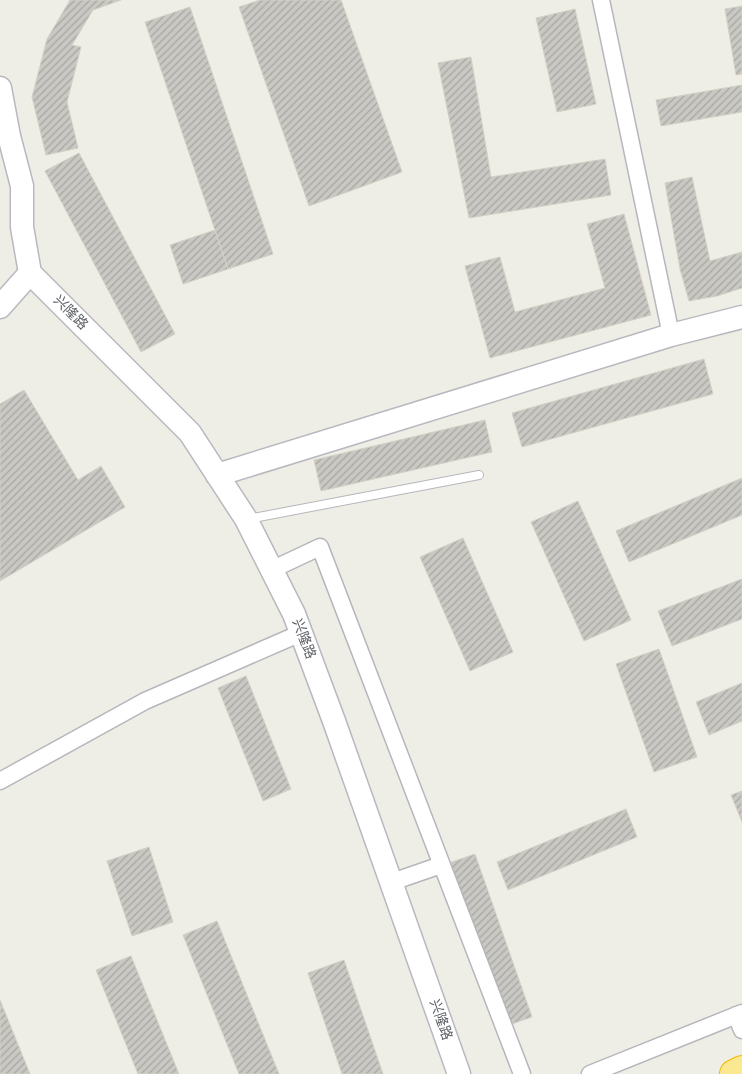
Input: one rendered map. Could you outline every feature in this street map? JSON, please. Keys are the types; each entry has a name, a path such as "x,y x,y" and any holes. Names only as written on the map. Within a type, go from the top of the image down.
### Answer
{"highway":[{"path":"734,1074 742,1070"}],"main road":[{"path":"0,88 9,136 22,186 22,227 30,273 0,307"},
{"name":"兴隆路","path":"30,273 190,433 246,519 294,614 392,882 459,1074"},
{"path":"217,475 671,335 742,317"}],"street":[{"path":"602,0 671,335"},
{"path":"271,570 320,547 522,1074"},
{"path":"0,781 145,701 301,633"},
{"path":"392,882 441,865"},
{"path":"590,1074 740,1019"}],"lane":[{"path":"246,519 479,475"}],"building":[{"path":"70,0 121,0 93,10 72,45 81,47 67,102 78,148 46,155 32,97 47,39"},
{"path":"260,0 341,0 402,172 309,206 239,7"},
{"path":"742,6 742,74 736,75 725,9"},
{"path":"190,7 273,254 228,269 145,22"},
{"path":"575,9 596,104 557,112 536,18"},
{"path":"471,57 491,177 605,159 611,195 469,218 438,63"},
{"path":"742,85 742,112 661,126 656,100"},
{"path":"79,153 175,334 141,352 45,171"},
{"path":"692,177 710,261 742,252 742,288 717,296 689,301 680,269 665,183"},
{"path":"624,214 651,315 490,358 465,266 500,257 515,312 605,288 587,224"},
{"path":"215,230 228,269 183,284 170,245"},
{"path":"704,359 713,394 522,447 512,413"},
{"path":"24,390 78,480 101,466 125,507 0,581 0,404"},
{"path":"485,420 492,452 321,491 314,460"},
{"path":"742,478 742,515 629,562 616,531"},
{"path":"578,501 631,620 584,641 531,522"},
{"path":"463,538 513,652 470,671 420,557"},
{"path":"742,579 742,619 672,646 658,611"},
{"path":"659,649 697,757 654,772 616,664"},
{"path":"246,676 291,789 263,801 218,688"},
{"path":"742,683 742,721 709,735 696,702"},
{"path":"742,791 742,822 731,795"},
{"path":"626,809 637,837 508,890 497,862"},
{"path":"149,847 173,922 132,936 107,861"},
{"path":"475,854 532,1017 506,1026 449,863"},
{"path":"217,921 279,1074 239,1074 183,935"},
{"path":"131,956 179,1074 138,1074 96,970"},
{"path":"344,960 383,1074 342,1074 308,973"},
{"path":"0,1000 30,1074 0,1074"}]}
